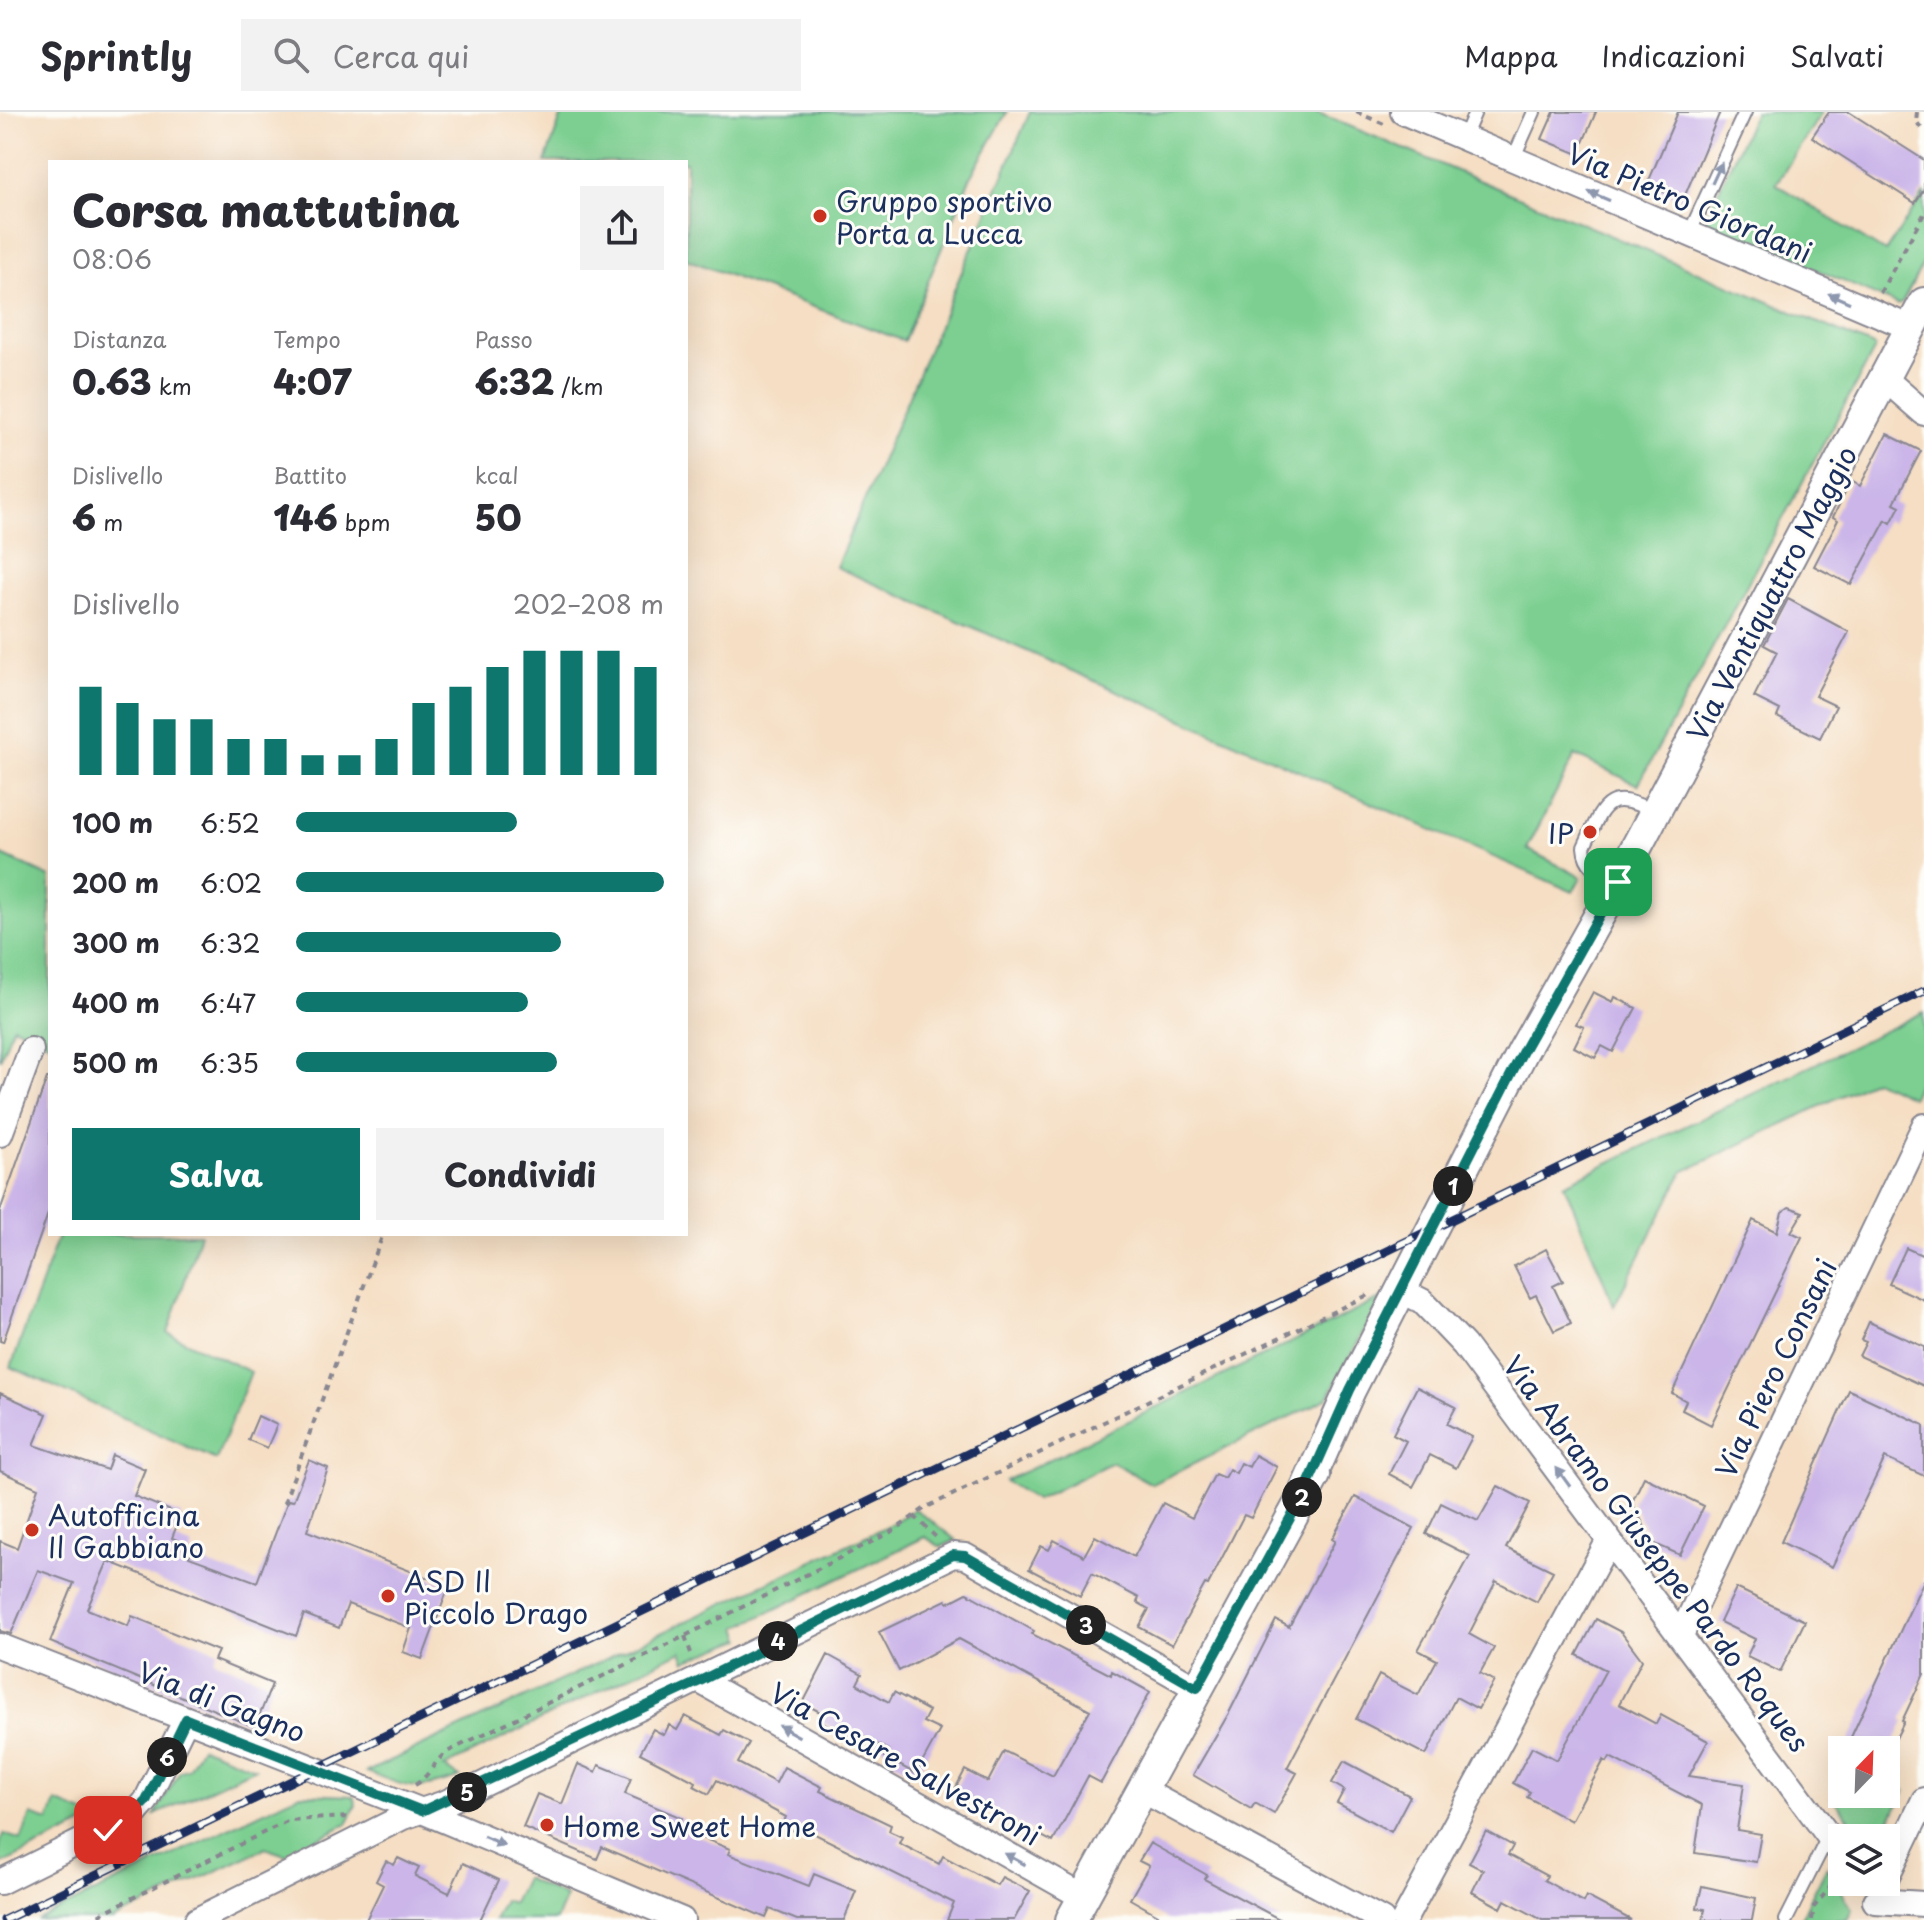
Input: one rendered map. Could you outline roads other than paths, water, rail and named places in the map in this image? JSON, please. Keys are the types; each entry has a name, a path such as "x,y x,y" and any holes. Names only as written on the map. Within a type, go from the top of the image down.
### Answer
{"street":[{"name":"Via Pietro Giordani","path":"1403,112 1689,234 1917,316"},
{"name":"Via Ventiquattro Maggio","path":"1077,1908 1305,1491 1362,1398 1407,1294 1523,1051 1618,882 1917,316"},
{"path":"1884,378 1924,413"},
{"path":"0,1134 31,1050"},
{"name":"Via Piero Consani","path":"1681,1635 1924,1126"},
{"name":"Via Abramo Giuseppe Pardo Roques","path":"1407,1294 1437,1315 1464,1345 1828,1834"},
{"path":"1404,1920 1609,1540"},
{"path":"214,1917 403,1817 422,1811 700,1681 953,1555 965,1556 1197,1688"},
{"name":"Via di Gagno","path":"0,1646 422,1811 682,1920"},
{"name":"Via Cesare Salvestroni","path":"700,1681 1077,1908"},
{"path":"0,1882 134,1815 146,1801 186,1719"},
{"path":"1142,1790 1382,1920"},
{"path":"1900,1845 1924,1800"},
{"path":"1888,1896 1924,1904"}],"lane":[{"path":"1464,138 1475,112"},
{"path":"1513,159 1534,112"},
{"path":"1689,234 1745,112"},
{"path":"1618,882 1591,867 1584,854 1584,847 1601,810 1613,802 1630,800 1654,812"},
{"path":"1786,1920 1828,1855"}],"railway":[{"path":"4,1920 1924,991"}],"place":[{"name":"Gruppo sportivo Porta a Lucca","path":"820,216"},
{"name":"IP","path":"1590,832"},
{"name":"Autofficina Il Gabbiano","path":"32,1530"},
{"name":"ASD Il Piccolo Drago","path":"388,1596"},
{"name":"Home Sweet Home","path":"547,1825"}]}
